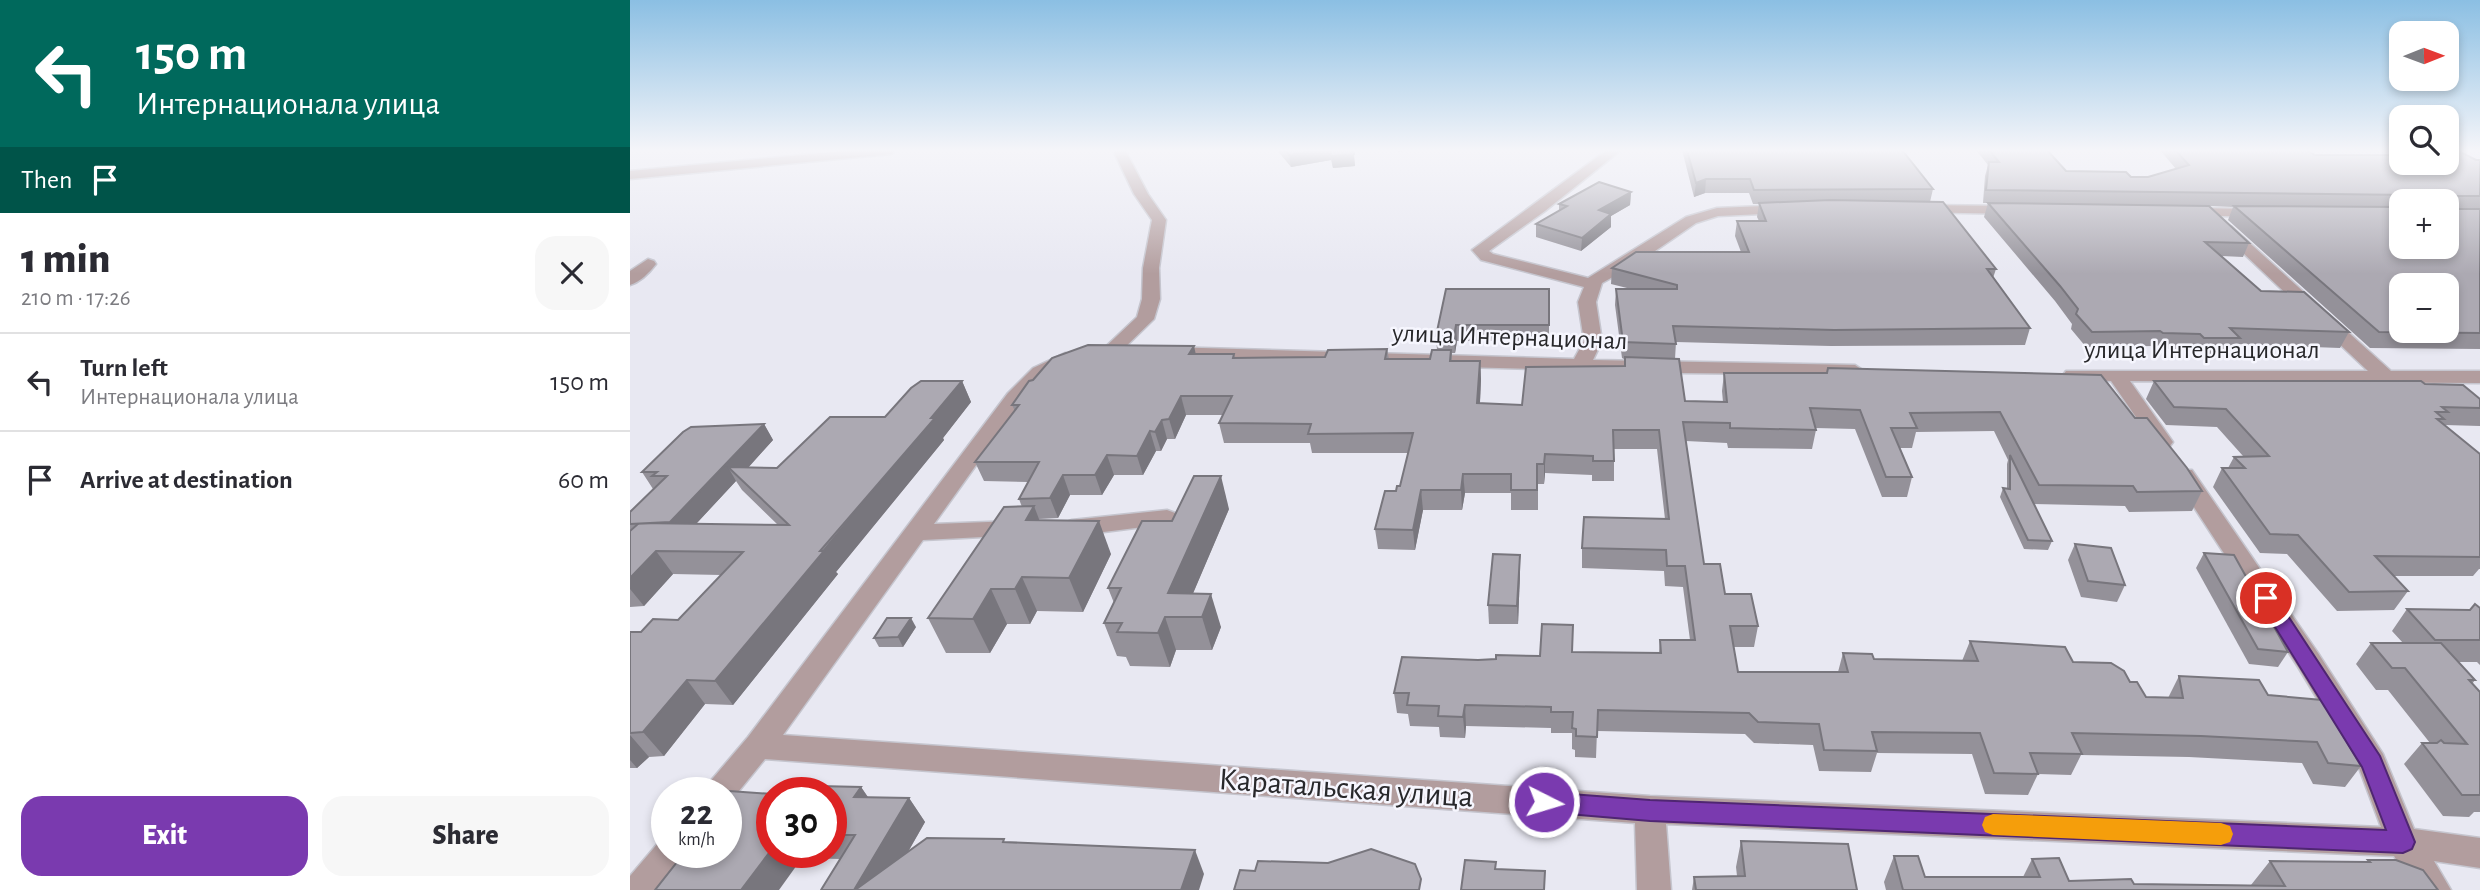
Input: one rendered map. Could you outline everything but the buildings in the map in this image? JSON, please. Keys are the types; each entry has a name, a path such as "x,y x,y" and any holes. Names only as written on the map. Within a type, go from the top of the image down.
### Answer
{"street":[{"path":"1095,354 1145,319 1151,299 1151,268 1159,220 1141,192"},
{"path":"1561,192 1480,250 1487,257 1594,284"},
{"path":"1581,364 1593,341 1587,302 1595,280 1630,261 1691,220 1717,212 1802,208"},
{"path":"1908,209 2025,210"},
{"path":"2179,212 2276,213"},
{"path":"2207,212 2385,375"},
{"path":"630,281 648,264"},
{"name":"улица Интернационал","path":"732,777 758,746 1015,397 1040,372 1065,359 1095,354 1143,353 1581,364 1731,371 1870,372"},
{"name":"улица Интернационал","path":"2048,374 2480,377"},
{"path":"2116,375 2308,660 2372,763 2403,842 2434,890"},
{"path":"2437,376 2463,398"},
{"path":"916,532 1087,528 1167,518"},
{"name":"Каратальская улица","path":"758,746 1255,779 1650,810 2403,842 2458,852 2480,853"},
{"path":"1650,810 1654,890"},
{"path":"639,890 657,868"}],"slow traffic":[{"path":"1993,825 2221,834"}],"route":[{"path":"1544,802 1650,810 2403,842 2372,763 2266,598"}]}
